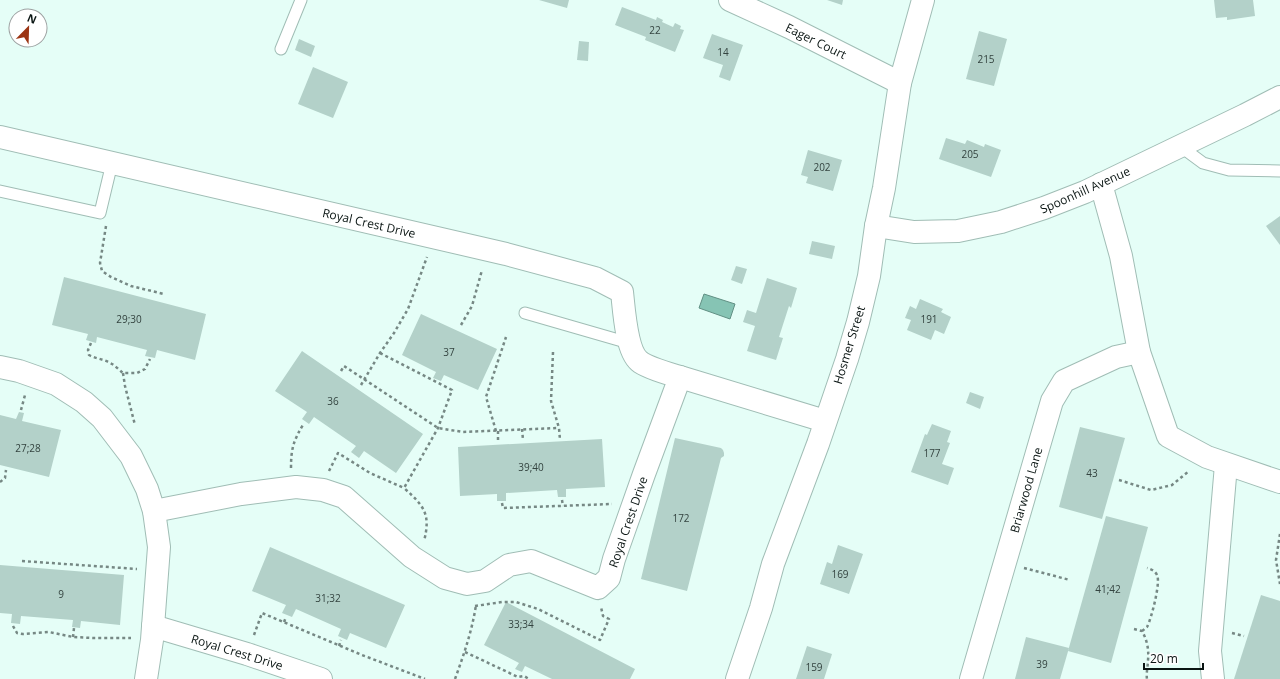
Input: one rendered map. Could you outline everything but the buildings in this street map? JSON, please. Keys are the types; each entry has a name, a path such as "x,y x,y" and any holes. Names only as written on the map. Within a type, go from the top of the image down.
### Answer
{"street":[{"name":"Eager Court","path":"730,0 789,27 900,83"},
{"name":"Hosmer Street","path":"737,679 761,608 773,564 796,504 847,359 858,322 869,276 900,83 923,0"},
{"name":"Spoonhill Avenue","path":"876,226 914,232 958,231 1008,220 1044,208 1101,184 1280,97"},
{"name":"Royal Crest Drive","path":"0,137 433,237 595,278 622,292 629,343 639,361 663,373 825,421"},
{"path":"1101,184 1121,256 1139,352 1168,436 1207,457 1280,482"},
{"name":"Briarwood Lane","path":"971,679 1052,401 1064,381 1116,357 1139,352"},
{"path":"0,367 19,371 56,384 84,402 102,418 131,456 147,489 154,511 159,547 152,640 146,679"},
{"name":"Royal Crest Drive","path":"598,588 609,578 614,559 644,474 680,377"},
{"path":"1213,679 1210,651 1226,464"},
{"path":"154,511 241,494 296,487 323,490 344,497 412,557 444,578 467,584 477,583 485,581 509,566 531,561 598,588"},
{"name":"Royal Crest Drive","path":"153,626 247,654 321,679"}],"lane":[{"path":"281,49 301,0"},
{"path":"1180,146 1204,163 1229,170 1280,171"},
{"path":"0,191 100,214 112,163"},
{"path":"525,313 629,343"}],"path":[{"path":"100,214 106,225 100,263 102,271 131,286 164,294"},
{"path":"361,385 408,309 426,261 433,237"},
{"path":"461,324 472,306 486,250"},
{"path":"498,442 497,431 486,397 506,337"},
{"path":"91,344 88,350 89,355 111,363 123,373 137,373 145,369 150,359"},
{"path":"553,352 551,401 559,428 560,440"},
{"path":"380,353 452,390 438,428 404,488"},
{"path":"341,371 344,366 438,428 463,432 559,428"},
{"path":"123,373 141,446 138,453 131,456"},
{"path":"21,410 27,389"},
{"path":"290,488 291,452 295,438 304,423"},
{"path":"522,430 523,440"},
{"path":"331,465 338,453 370,473 404,488 423,507 427,520 427,529 423,543 412,557"},
{"path":"0,482 5,478 6,470"},
{"path":"1119,480 1151,490 1172,486"},
{"path":"562,500 563,506"},
{"path":"502,503 503,508 609,505"},
{"path":"1280,534 1276,560 1280,584"},
{"path":"22,561 142,569"},
{"path":"1142,631 1147,626 1159,581 1157,574 1153,570 1147,568"},
{"path":"1030,570 1070,580"},
{"path":"455,679 465,652 472,626 477,583"},
{"path":"475,606 502,602 516,602 538,609 600,640 609,619 603,616 598,588"},
{"path":"247,654 262,613 339,646 425,679"},
{"path":"284,622 286,617"},
{"path":"13,626 17,633 24,634 49,632 73,637 131,638"},
{"path":"73,637 74,628"},
{"path":"1134,629 1142,631"},
{"path":"1142,631 1148,646 1147,679"},
{"path":"1230,633 1244,636"},
{"path":"339,646 341,640"},
{"path":"465,652 518,677 524,676 529,679"}],"shaded area":[{"path":"704,294 735,304 730,319 699,308"}]}
